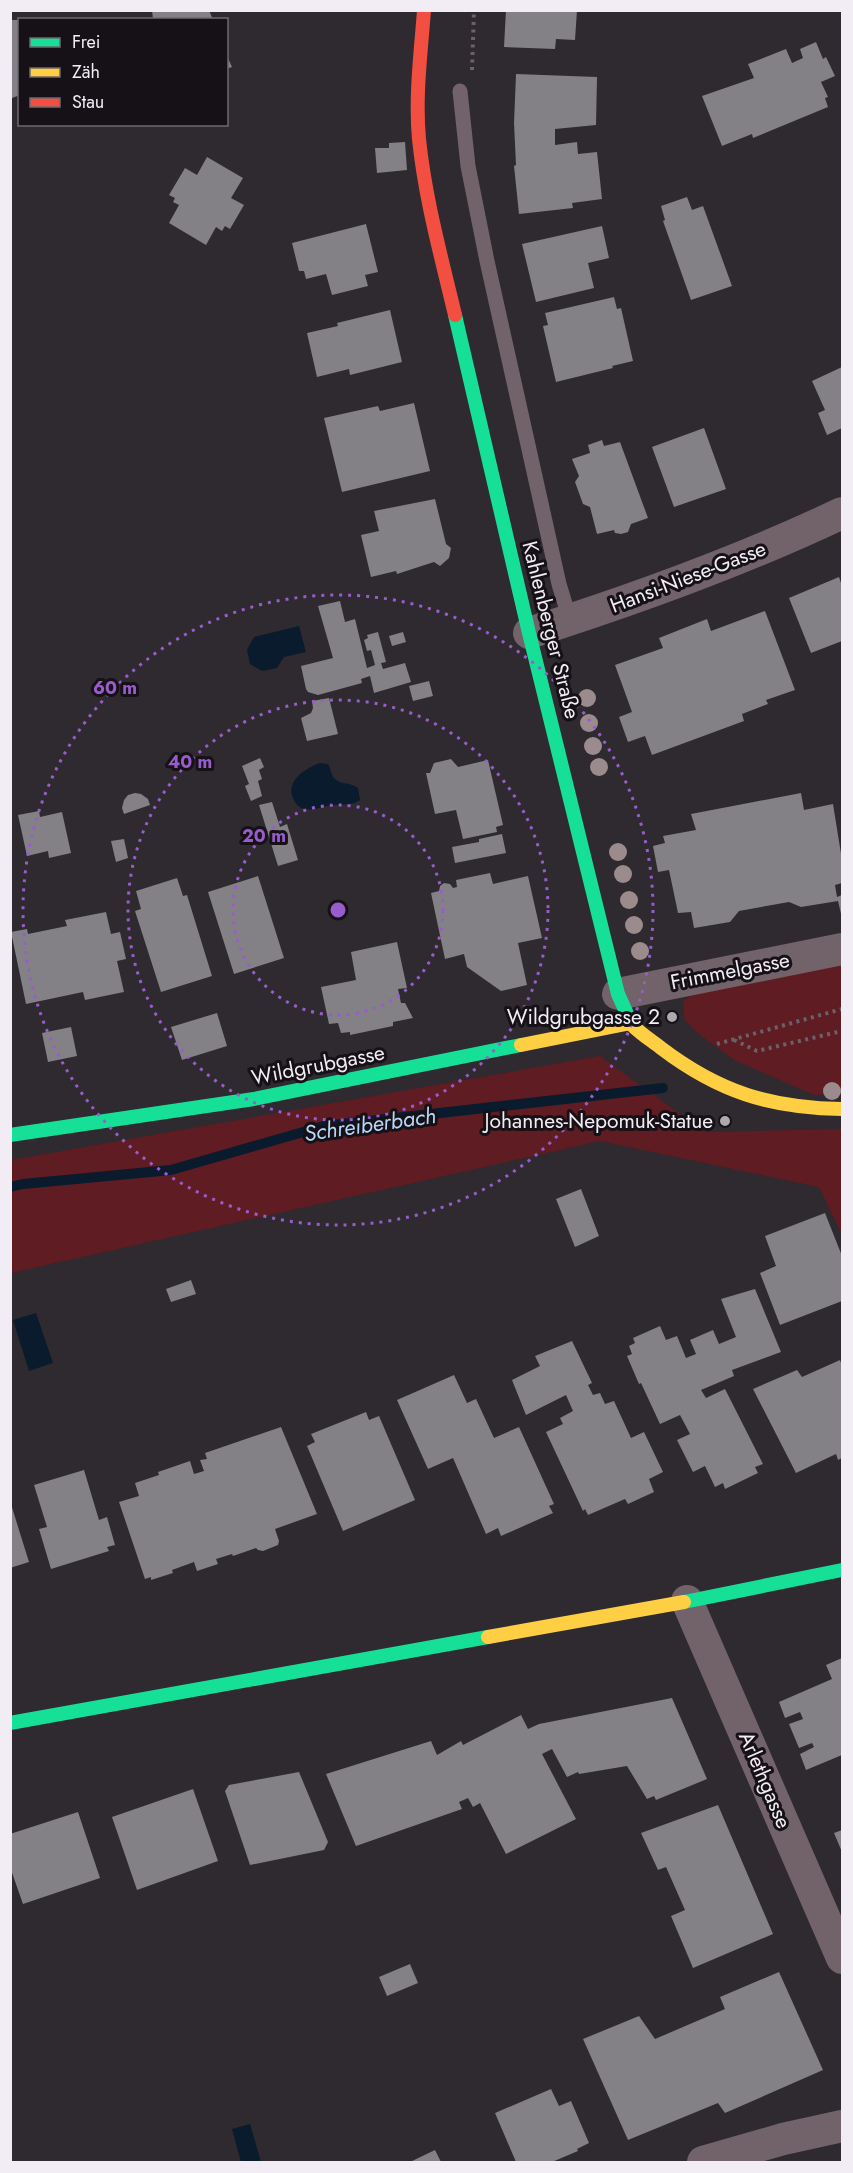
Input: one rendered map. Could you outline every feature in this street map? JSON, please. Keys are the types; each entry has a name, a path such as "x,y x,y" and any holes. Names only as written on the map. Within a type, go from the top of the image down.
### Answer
{"street":[{"name":"Kahlenberger Straße","path":"424,10 419,85 419,137 428,199 529,633 618,994 631,1023 669,1055 723,1089 751,1099 790,1107 843,1109"},
{"name":"Hansi-Niese-Gasse","path":"529,633 738,560 843,513"},
{"name":"Frimmelgasse","path":"618,994 843,949"},
{"name":"Wildgrubgasse","path":"10,1136 254,1099 631,1023"},
{"path":"10,1723 687,1601 843,1570"},
{"name":"Arlethgasse","path":"687,1601 843,1958"},
{"path":"703,2163 783,2139 843,2126"}],"lane":[{"path":"460,91 468,166 487,261 559,584 570,620"}],"path":[{"path":"460,91 472,90 474,10"},
{"path":"713,1045 843,1009"},
{"path":"734,1040 757,1051 843,1031"}],"shaded area":[{"path":"842,961 842,1093 814,1095 736,1061 696,1032 684,1019 683,1001 706,987"},
{"path":"600,1056 705,1132 842,1129 842,1235 819,1187 600,1141 11,1273 11,1160"}],"water":[{"path":"299,626 306,652 284,657 277,668 262,671 250,664 247,650 254,637"},
{"path":"320,763 328,764 336,780 358,788 360,800 350,804 313,809 298,806 292,795 293,783 301,773"},
{"path":"36,1313 53,1363 29,1371 13,1320"},
{"path":"250,2124 261,2162 241,2162 232,2129"}],"building":[{"path":"152,10 209,10 212,18 153,18"},
{"path":"506,10 577,10 575,40 556,39 555,49 504,47"},
{"path":"10,20 18,20 18,96 12,98"},
{"path":"816,42 823,59 826,57 835,76 821,82 828,97 825,98 828,107 753,138 752,134 722,146 702,96 754,78 748,64 786,49 792,63 803,58 800,49"},
{"path":"516,74 597,77 596,125 555,129 555,145 577,142 578,154 597,152 602,199 572,203 573,208 519,214 514,166 516,165 514,123"},
{"path":"405,142 407,170 377,173 375,148 389,148 389,143"},
{"path":"207,157 243,178 231,198 244,205 230,229 225,226 222,231 216,227 206,245 169,223 179,205 173,202 175,198 169,195 185,168 197,175"},
{"path":"687,197 692,210 703,206 732,286 691,300 663,221 665,220 661,206"},
{"path":"366,224 378,272 365,275 368,286 332,295 326,274 306,279 304,271 299,271 292,243"},
{"path":"602,226 609,258 588,263 594,288 536,302 522,244"},
{"path":"614,297 617,309 621,308 633,361 556,382 543,326 548,325 545,313"},
{"path":"390,310 402,362 350,375 349,369 317,377 307,333"},
{"path":"842,367 842,428 827,435 818,413 825,410 812,381"},
{"path":"414,403 430,471 342,492 324,418 378,406 380,411"},
{"path":"704,428 726,489 674,507 652,447"},
{"path":"602,440 604,446 620,442 648,518 631,524 628,532 621,534 615,533 614,530 597,534 590,507 583,504 575,482 579,476 572,459 590,453 588,445"},
{"path":"435,499 446,544 451,548 449,558 440,566 434,562 397,574 396,571 371,577 361,535 379,531 374,511"},
{"path":"839,577 842,586 842,641 811,653 789,598"},
{"path":"340,601 345,622 355,619 367,668 375,665 371,650 367,651 364,640 368,638 367,635 378,632 386,662 381,663 383,669 405,663 411,682 374,693 370,676 361,679 362,683 318,695 308,692 301,666 333,658 318,606"},
{"path":"765,611 795,690 766,700 768,704 742,714 744,721 652,755 645,736 628,742 619,717 632,712 615,665 663,648 659,638 707,619 711,631"},
{"path":"403,632 406,642 392,646 389,636"},
{"path":"429,681 433,696 413,701 409,686"},
{"path":"329,698 338,734 307,741 301,718 311,713 312,701"},
{"path":"260,758 264,767 259,770 262,779 258,781 262,796 251,801 245,786 249,784 242,766"},
{"path":"451,759 458,767 488,760 503,825 496,827 497,832 463,839 456,810 435,814 426,773 430,773 434,763"},
{"path":"135,793 148,799 150,805 124,814 122,808 124,800 128,795"},
{"path":"801,793 804,810 833,804 842,860 842,883 835,885 837,897 842,895 842,918 838,901 801,907 789,902 739,911 730,922 694,928 691,912 678,913 669,870 658,872 653,846 665,843 663,836 696,830 691,814"},
{"path":"272,802 280,827 287,824 298,860 278,866 259,805"},
{"path":"39,811 40,817 62,812 71,853 49,858 48,851 27,856 18,815"},
{"path":"502,834 506,853 455,863 452,847 479,842 479,839"},
{"path":"124,839 128,858 116,862 111,841"},
{"path":"490,873 493,884 528,876 542,938 518,943 527,985 501,991 467,967 464,954 445,959 431,893 439,891 440,886 444,883 450,884 453,888 457,887 456,880"},
{"path":"258,876 284,958 234,974 208,892"},
{"path":"177,878 183,896 187,895 212,976 161,992 135,911 141,909 136,891"},
{"path":"106,912 111,934 120,932 126,959 117,961 124,992 85,1000 83,992 26,1004 11,932 27,929 28,934 67,926 65,920"},
{"path":"397,942 407,988 398,989 401,1003 405,1003 413,1018 393,1022 393,1026 350,1035 350,1032 341,1033 338,1023 329,1024 321,987 356,980 351,952"},
{"path":"217,1013 227,1046 182,1060 171,1027"},
{"path":"71,1027 77,1056 48,1062 42,1033"},
{"path":"581,1189 599,1236 575,1247 556,1199"},
{"path":"825,1213 842,1256 842,1301 780,1325 760,1273 776,1266 765,1236"},
{"path":"191,1280 196,1294 171,1302 166,1289"},
{"path":"755,1289 781,1352 732,1370 734,1376 701,1390 706,1398 725,1389 763,1464 755,1467 758,1473 725,1489 723,1483 715,1487 705,1466 693,1472 677,1440 690,1434 680,1415 660,1424 627,1356 632,1354 629,1346 635,1343 633,1338 660,1326 666,1340 677,1336 686,1358 696,1354 690,1340 713,1330 719,1344 736,1337 721,1299"},
{"path":"572,1341 592,1383 588,1385 593,1395 600,1393 605,1404 614,1401 631,1438 644,1432 663,1472 649,1479 654,1492 628,1504 625,1499 588,1515 585,1509 583,1511 546,1432 563,1424 560,1418 573,1411 566,1395 526,1415 512,1380 540,1366 535,1356"},
{"path":"840,1360 842,1366 842,1458 838,1460 836,1454 796,1473 753,1389 797,1370 802,1377"},
{"path":"454,1375 467,1403 476,1399 494,1438 519,1427 554,1504 549,1506 553,1513 501,1536 498,1528 486,1534 453,1458 428,1469 397,1400"},
{"path":"366,1412 369,1420 379,1416 415,1500 343,1531 307,1446 315,1442 311,1434"},
{"path":"281,1427 317,1514 275,1529 278,1545 263,1551 256,1548 233,1556 232,1554 216,1559 218,1564 197,1571 194,1562 172,1570 173,1573 151,1580 151,1577 145,1579 119,1502 139,1496 135,1483 190,1461 194,1474 204,1471 200,1460 207,1459 205,1453"},
{"path":"84,1470 99,1520 107,1517 115,1545 107,1547 109,1551 51,1569 39,1529 47,1527 34,1485"},
{"path":"10,1501 29,1562 10,1568"},
{"path":"842,1658 842,1755 806,1770 800,1754 814,1747 812,1743 799,1748 789,1724 803,1719 800,1712 785,1718 779,1702 832,1679 826,1665"},
{"path":"672,1698 707,1779 656,1800 654,1796 647,1799 627,1766 579,1774 578,1772 567,1777 552,1749 542,1754 576,1819 506,1854 480,1803 473,1807 468,1798 459,1802 462,1809 356,1846 326,1774 431,1741 437,1755 461,1741 463,1745 521,1715 528,1729 539,1724"},
{"path":"299,1772 328,1842 324,1850 250,1865 225,1791 229,1785"},
{"path":"193,1789 218,1861 137,1890 112,1817"},
{"path":"718,1805 773,1934 693,1968 671,1916 685,1910 666,1867 658,1870 641,1833"},
{"path":"78,1812 100,1878 23,1904 10,1867 10,1834"},
{"path":"842,1830 842,1852 834,1833"},
{"path":"410,1964 418,1983 387,1996 379,1977"},
{"path":"779,1972 823,2070 725,2113 718,2103 628,2140 583,2039 639,2016 655,2039 725,2009 720,1997"},
{"path":"551,2089 559,2106 571,2101 589,2143 577,2149 578,2151 552,2162 516,2162 495,2113"},
{"path":"435,2150 441,2162 410,2162"}],"waterway":[{"name":"Schreiberbach","path":"10,1187 171,1170 324,1126 663,1088"}],"traffic: fast":[{"path":"455,315 529,633 618,994 632,1025"},
{"path":"10,1135 254,1099 521,1045"},
{"path":"684,1602 842,1570"},
{"path":"10,1723 488,1637"}],"traffic: slow":[{"path":"521,1045 631,1023"},
{"path":"632,1025 682,1063 746,1095 792,1105 842,1109"},
{"path":"488,1637 684,1602"}],"traffic: jam":[{"path":"424,10 418,90 419,139 429,205 455,315"}],"place":[{"name":"Wildgrubgasse 2","path":"672,1017"},
{"name":"Johannes-Nepomuk-Statue","path":"725,1121"}]}
